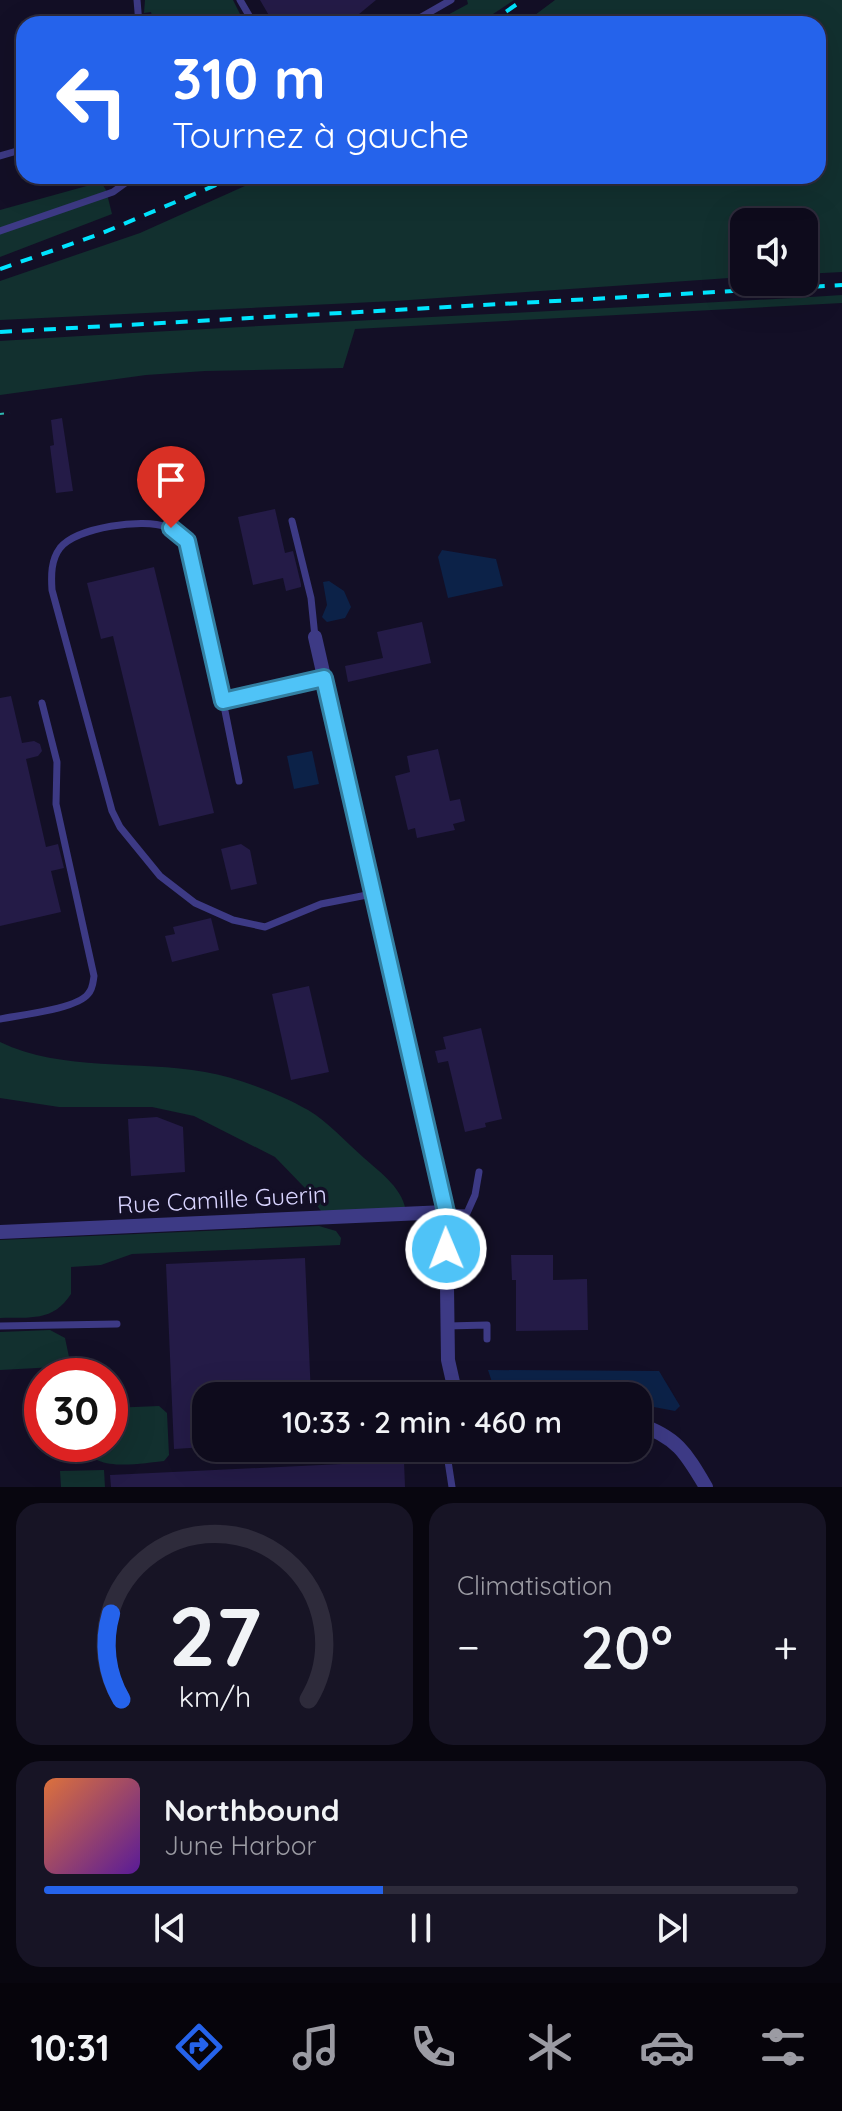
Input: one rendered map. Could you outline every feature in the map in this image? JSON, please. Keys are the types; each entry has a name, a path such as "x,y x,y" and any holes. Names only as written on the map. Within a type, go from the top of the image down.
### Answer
{"street":[{"path":"315,637 446,1212 447,1326 452,1382"},
{"name":"Rue Camille Guerin","path":"0,1232 446,1212"},
{"path":"652,1429 676,1442 706,1487"}],"lane":[{"path":"423,16 451,0"},
{"path":"0,231 113,192 124,184"},
{"path":"292,521 311,598 315,637"},
{"path":"239,781 187,541 171,528 140,523 86,532 67,541 54,560 52,590 112,811 120,827 160,876 195,903 233,920 265,927 321,904 372,894"},
{"path":"223,701 324,678"},
{"path":"0,1019 86,998 94,976 56,804 57,762 42,703"},
{"path":"446,1212 467,1213 475,1195 479,1172"},
{"path":"0,1326 117,1324"},
{"path":"447,1326 487,1325 487,1339"},
{"path":"448,1462 452,1487"}],"path":[{"path":"0,414 10,413"}],"green space":[{"path":"145,0 233,0 241,16 152,16 151,12 144,13"},
{"path":"467,0 514,0 490,16 446,16 468,4"},
{"path":"555,0 842,0 842,272 818,273 818,208 730,208 730,278 395,301 0,320 0,281 140,233 249,184 826,184 826,16 534,16"},
{"path":"102,184 112,214 0,257 0,210"},
{"path":"842,295 842,303 355,329 343,368 146,375 0,395 0,341"},
{"path":"0,1042 49,1058 75,1062 205,1072 271,1092 308,1110 337,1132 391,1183 405,1205 406,1214 326,1218 304,1187 275,1157 194,1116 152,1107 59,1107 0,1098"},
{"path":"319,1226 336,1231 341,1238 340,1245 132,1254 101,1265 71,1267 71,1294 57,1309 40,1316 0,1318 0,1240"},
{"path":"50,1330 65,1338 69,1357 75,1358 24,1358 24,1369 0,1370 0,1332"},
{"path":"159,1406 167,1413 169,1455 164,1461 131,1464 103,1462 128,1462 128,1407"},
{"path":"104,1470 105,1487 61,1487 60,1471"}],"water":[{"path":"442,550 496,559 503,586 448,598 438,557"},
{"path":"329,581 344,591 351,607 345,618 327,622 322,617 327,605 323,582"},
{"path":"312,751 319,784 294,789 287,756"},
{"path":"488,1370 659,1371 680,1406 675,1411 652,1407 652,1382 492,1382"}],"building":[{"path":"260,0 376,0 357,16 269,16"},
{"path":"62,418 73,491 56,493 50,446 54,445 51,420"},
{"path":"275,509 285,553 293,551 301,584 301,587 286,591 283,578 253,585 238,517"},
{"path":"154,567 214,813 159,826 113,636 101,639 87,583"},
{"path":"422,622 431,663 348,682 345,666 383,658 377,632"},
{"path":"11,696 22,743 34,741 40,744 42,751 38,756 26,759 46,847 58,844 64,868 51,871 61,912 0,926 0,698"},
{"path":"438,749 450,801 460,799 465,821 453,824 455,830 417,838 415,828 408,830 395,776 410,772 407,756"},
{"path":"241,844 250,850 257,884 231,890 221,849"},
{"path":"211,918 219,950 172,962 165,936 175,934 173,927"},
{"path":"309,986 329,1072 291,1080 272,994"},
{"path":"481,1028 502,1119 465,1132 448,1061 438,1063 435,1051 446,1049 443,1037"},
{"path":"157,1117 183,1127 185,1172 131,1176 128,1119"},
{"path":"511,1255 553,1255 553,1280 587,1279 588,1330 516,1331 516,1280 512,1280"},
{"path":"305,1258 310,1382 192,1382 192,1448 174,1449 166,1264"},
{"path":"404,1462 405,1487 111,1487 110,1475"}],"railway":[{"path":"500,16 523,0"},
{"path":"0,269 100,234 218,184"},
{"path":"0,332 842,285"}],"route":[{"path":"171,528 187,541 223,701 324,678 446,1212 446,1249"}]}
